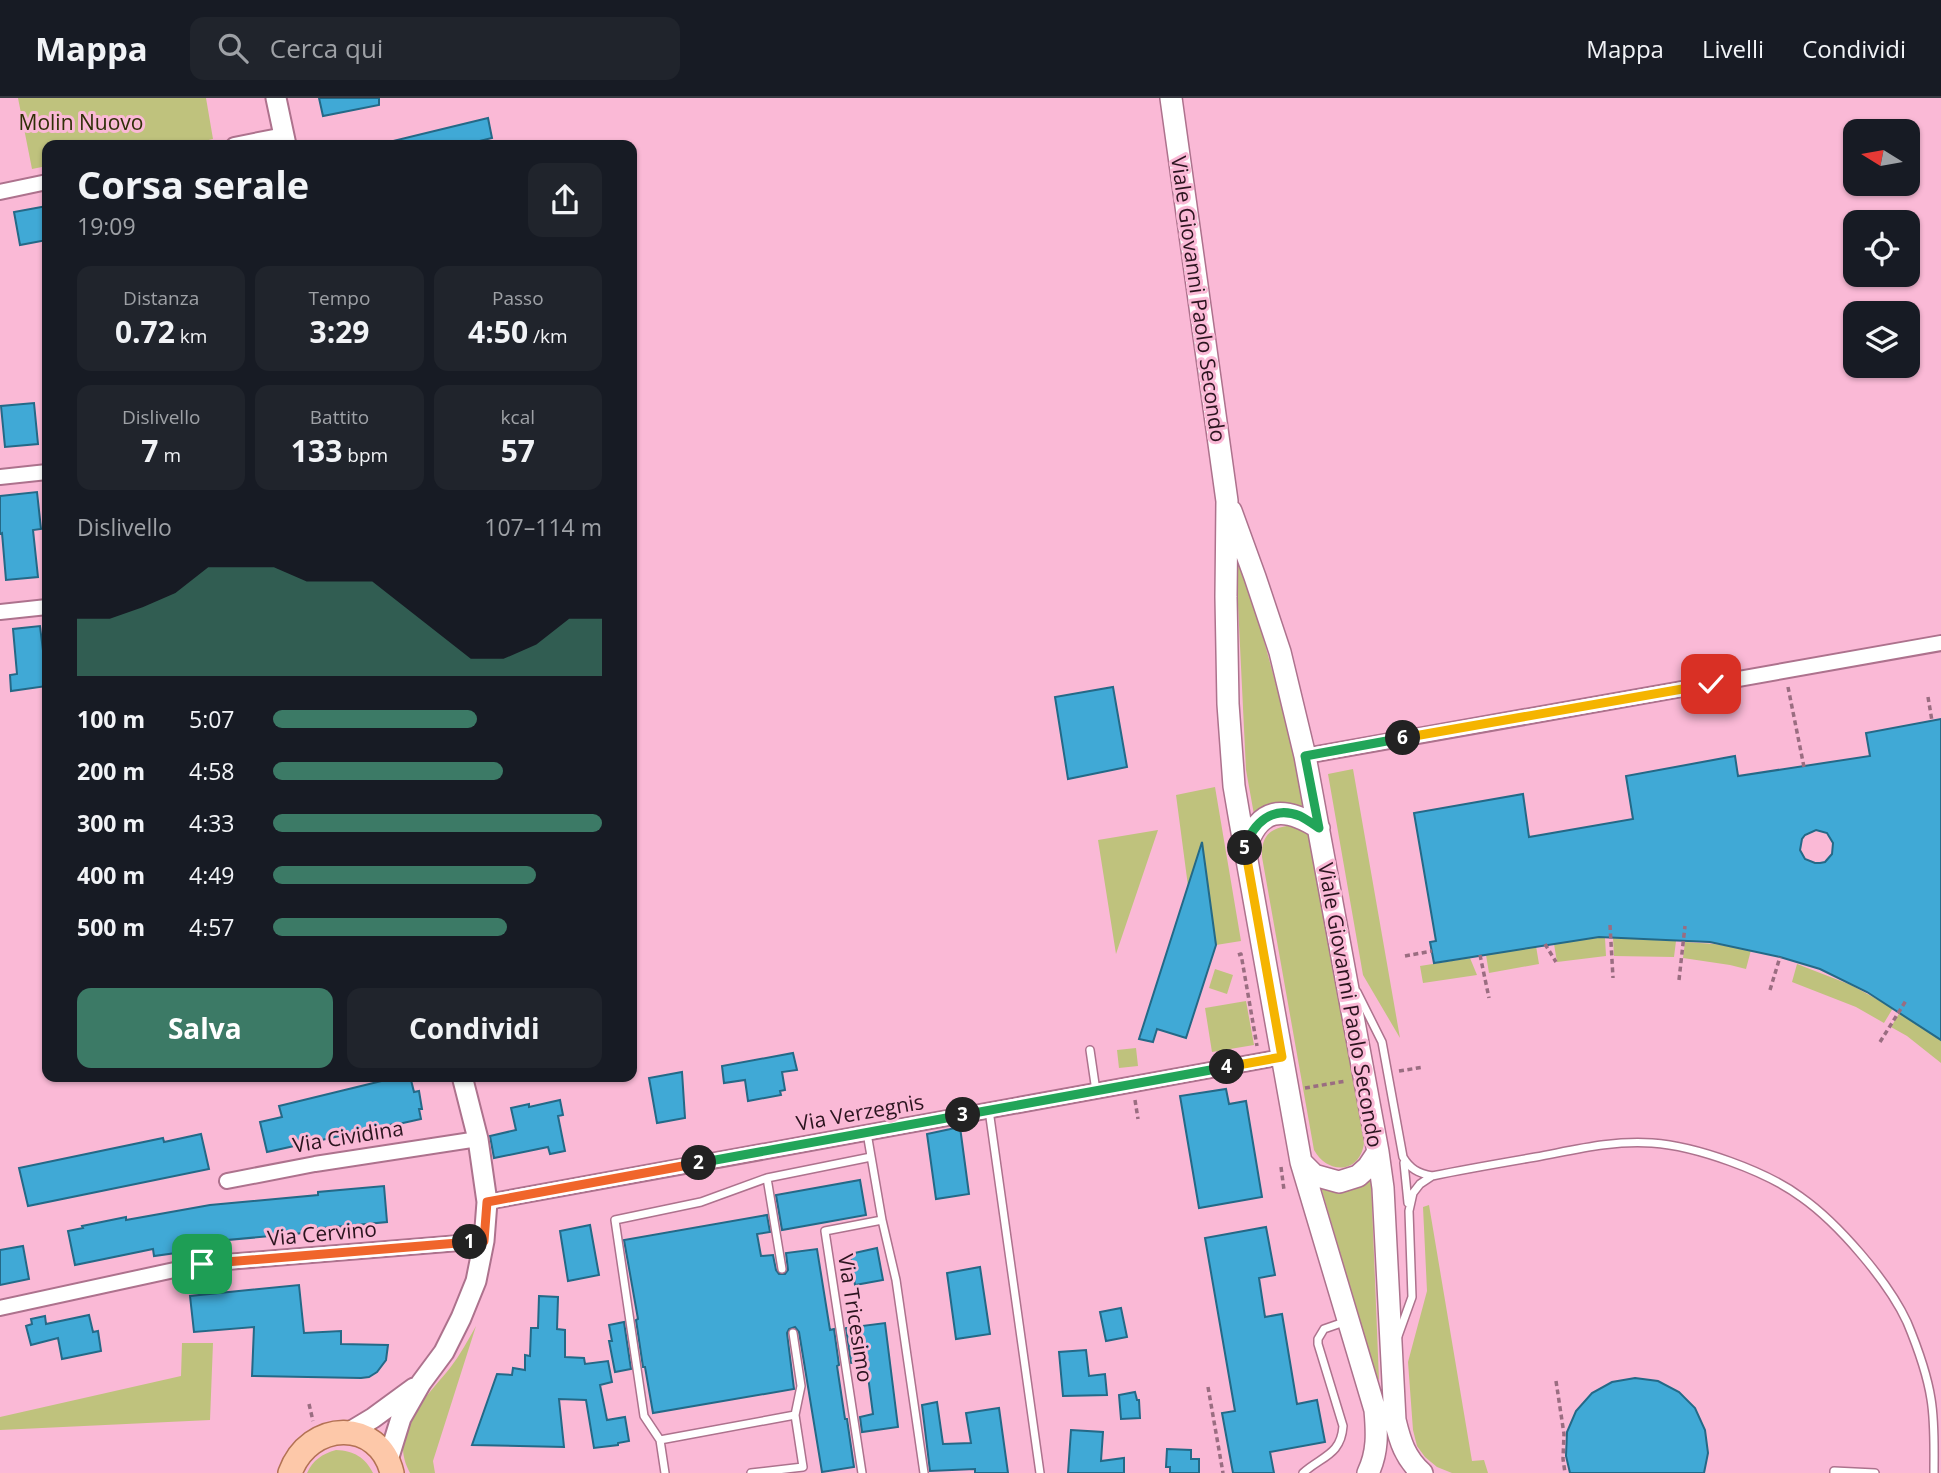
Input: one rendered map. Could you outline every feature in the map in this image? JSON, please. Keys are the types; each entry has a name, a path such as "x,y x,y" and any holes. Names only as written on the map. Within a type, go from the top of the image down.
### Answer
{"main road":[{"name":"Viale Giovanni Paolo Secondo","path":"1171,98 1227,501 1228,704 1234,786 1301,1162 1375,1410 1377,1442 1368,1473"},
{"name":"Viale Giovanni Paolo Secondo","path":"1227,501 1280,652 1305,756 1383,1188 1395,1420 1403,1451 1422,1473"},
{"path":"1245,851 1249,837 1258,823 1272,814 1288,813 1319,828"},
{"path":"1301,1162 1314,1175 1339,1182 1358,1176 1378,1152"},
{"path":"271,1473 292,1468 302,1450 314,1440 331,1433 348,1433 372,1442 381,1450 390,1467"}],"street":[{"path":"275,98 285,140"},
{"path":"0,192 42,183"},
{"path":"0,477 42,473"},
{"path":"0,612 42,608"},
{"path":"1305,756 1941,643"},
{"name":"Via Verzegnis","path":"487,1202 1282,1057"},
{"path":"390,1467 390,1448 401,1418 421,1383 444,1352 461,1318 476,1281 484,1241 487,1202 478,1139 464,1082"},
{"name":"Via Cividina","path":"227,1181 315,1164 478,1139"},
{"name":"Via Cervino","path":"0,1308 202,1264 484,1241"},
{"path":"348,1433 421,1383"}],"lane":[{"path":"1341,958 1382,1042 1403,1157 1409,1211 1412,1297 1390,1357"},
{"path":"1090,1050 1097,1091"},
{"path":"989,1110 1040,1473"},
{"path":"867,1132 882,1220 896,1280 924,1473"},
{"path":"1403,1157 1418,1173 1432,1176 1580,1148 1617,1143 1653,1143 1730,1161 1768,1176 1802,1197 1828,1220 1888,1288 1906,1321 1920,1356 1931,1398 1934,1473"},
{"path":"665,1473 660,1440 644,1416 615,1220 701,1202 767,1178 871,1157"},
{"path":"1409,1211 1413,1194 1420,1184 1432,1176"},
{"path":"767,1178 782,1269"},
{"name":"Via Tricesimo","path":"862,1473 825,1231 882,1220"},
{"path":"1303,1473 1336,1449 1342,1438 1343,1426 1318,1339 1324,1329 1348,1321"},
{"path":"751,1473 803,1470 795,1415 801,1386 793,1334"},
{"path":"660,1440 795,1415"},
{"path":"1834,1473 1875,1473"}],"path":[{"path":"1788,687 1804,767"},
{"path":"1928,697 1932,721"},
{"path":"1610,925 1613,978"},
{"path":"1679,980 1685,926"},
{"path":"1545,944 1556,962"},
{"path":"1405,956 1432,951"},
{"path":"1238,955 1241,954 1258,1048 1250,1049"},
{"path":"1480,955 1489,998"},
{"path":"1770,990 1780,957"},
{"path":"1880,1041 1907,999"},
{"path":"1406,1070 1424,1066"},
{"path":"1303,1088 1354,1079"},
{"path":"1135,1104 1138,1119"},
{"path":"1556,1381 1564,1434 1565,1473"},
{"path":"1208,1387 1223,1473"},
{"path":"309,1404 314,1426"}],"green space":[{"name":"Molin Nuovo","path":"18,98 206,98 213,139 42,140 42,167 32,169"},
{"path":"1238,560 1243,564 1298,765 1306,810 1255,820 1246,770 1236,563"},
{"path":"1353,769 1400,1038 1363,975 1328,774"},
{"path":"1215,787 1241,941 1216,945 1202,844 1188,886 1176,795"},
{"path":"1294,825 1308,835 1313,844 1364,1143 1356,1161 1343,1168 1327,1164 1314,1150 1262,857 1263,843 1269,833"},
{"path":"1158,830 1116,954 1098,840"},
{"path":"1605,938 1606,956 1557,962 1554,944"},
{"path":"1613,938 1676,941 1674,957 1614,956"},
{"path":"1685,942 1751,950 1746,969 1683,958"},
{"path":"1536,946 1539,964 1489,973 1486,955"},
{"path":"1470,958 1477,975 1423,983 1420,966"},
{"path":"1797,964 1851,985 1893,1008 1884,1023 1856,1007 1792,982"},
{"path":"1215,969 1233,975 1227,994 1209,988"},
{"path":"1246,1001 1254,1045 1212,1052 1205,1008"},
{"path":"1900,1012 1941,1040 1941,1063 1891,1027"},
{"path":"1136,1048 1138,1066 1119,1068 1117,1050"},
{"path":"1369,1178 1371,1180 1379,1380 1321,1187"},
{"path":"1429,1205 1472,1461 1484,1460 1488,1473 1452,1473 1437,1467 1417,1446 1413,1430 1408,1362 1427,1291 1423,1207"},
{"path":"476,1326 433,1461 435,1473 410,1473 404,1458 403,1444 412,1416 454,1363"},
{"path":"182,1343 213,1343 210,1420 0,1430 0,1417 181,1376"},
{"path":"336,1450 358,1456 373,1473 307,1473 318,1458"}],"building":[{"path":"319,98 379,98 379,105 323,116"},
{"path":"488,118 492,138 484,140 397,140"},
{"path":"42,207 42,241 20,245 14,212"},
{"path":"34,403 38,444 5,447 1,406"},
{"path":"37,492 41,529 33,530 38,577 6,580 2,533 0,534 0,496"},
{"path":"40,626 42,687 11,691 10,675 17,674 13,629"},
{"path":"1113,687 1127,767 1068,779 1055,697"},
{"path":"1941,719 1941,1040 1867,992 1820,969 1780,957 1710,942 1599,937 1434,963 1430,942 1436,941 1414,813 1523,794 1529,837 1633,819 1626,776 1735,756 1738,776 1870,756 1866,733","holes":["1816,830 1827,833 1833,843 1832,854 1825,862 1820,863 1805,859 1800,850 1805,835"]},
{"path":"1202,842 1216,945 1186,1038 1157,1029 1153,1042 1139,1039"},
{"path":"793,1053 797,1070 782,1072 785,1090 780,1091 781,1095 748,1101 745,1080 724,1083 722,1066"},
{"path":"682,1072 685,1118 657,1123 649,1078"},
{"path":"377,1082 412,1082 414,1092 419,1091 422,1109 419,1109 421,1119 267,1152 260,1122 282,1117 279,1106"},
{"path":"1226,1089 1229,1104 1246,1101 1262,1197 1199,1208 1180,1096"},
{"path":"560,1100 563,1115 558,1116 565,1151 550,1154 548,1147 494,1158 490,1136 516,1130 511,1108"},
{"path":"960,1127 969,1194 936,1199 927,1134"},
{"path":"201,1134 209,1169 28,1206 19,1168 163,1138 164,1142"},
{"path":"860,1180 866,1215 782,1230 776,1195"},
{"path":"384,1186 387,1222 217,1241 218,1246 176,1253 154,1256 153,1249 75,1265 68,1231 126,1217 126,1220 210,1205"},
{"path":"767,1215 770,1232 757,1234 761,1256 773,1255 779,1274 785,1274 788,1270 786,1253 817,1249 830,1330 834,1329 837,1366 854,1467 822,1472 799,1332 795,1327 787,1333 794,1389 653,1413 643,1367 638,1319 624,1240"},
{"path":"590,1225 599,1275 568,1281 560,1231"},
{"path":"1266,1227 1275,1275 1259,1278 1265,1317 1282,1314 1297,1404 1317,1400 1325,1442 1270,1452 1274,1473 1233,1473 1222,1413 1235,1411 1205,1238"},
{"path":"23,1246 29,1279 0,1285 0,1250"},
{"path":"877,1248 883,1280 855,1285 850,1254"},
{"path":"980,1267 990,1334 956,1339 947,1273"},
{"path":"299,1285 304,1333 341,1331 341,1344 388,1345 386,1360 377,1372 361,1378 252,1376 254,1327 194,1332 190,1296"},
{"path":"539,1296 558,1297 557,1329 565,1330 565,1357 584,1358 585,1364 608,1361 612,1382 600,1385 607,1420 625,1417 629,1441 594,1448 586,1400 559,1399 564,1447 472,1445 497,1374 512,1375 513,1368 525,1370 525,1355 530,1356 531,1328 538,1328"},
{"path":"1121,1308 1127,1337 1106,1341 1100,1312"},
{"path":"89,1315 93,1332 98,1331 101,1351 62,1359 58,1338 31,1345 26,1326 32,1324 31,1319 45,1316 46,1324"},
{"path":"624,1322 631,1369 615,1372 609,1325"},
{"path":"885,1323 898,1427 862,1432 860,1417 873,1414 866,1361 851,1363 846,1328"},
{"path":"1086,1350 1089,1376 1105,1374 1107,1395 1063,1396 1059,1352"},
{"path":"1635,1378 1658,1381 1679,1392 1695,1408 1705,1430 1708,1453 1704,1473 1570,1473 1566,1456 1567,1432 1576,1411 1592,1393 1612,1382"},
{"path":"1135,1392 1139,1400 1140,1418 1121,1419 1119,1395"},
{"path":"937,1402 943,1444 971,1443 966,1413 999,1408 1008,1473 975,1473 975,1469 930,1471 922,1405"},
{"path":"1071,1430 1103,1432 1101,1461 1124,1458 1124,1473 1068,1473"},
{"path":"1167,1449 1191,1450 1191,1459 1199,1459 1199,1473 1170,1473 1170,1467 1166,1467"}],"route":[{"path":"202,1264 484,1241 487,1202 1282,1057 1245,851 1249,837 1258,823 1272,814 1288,813 1319,828 1305,756 1711,684"}]}
